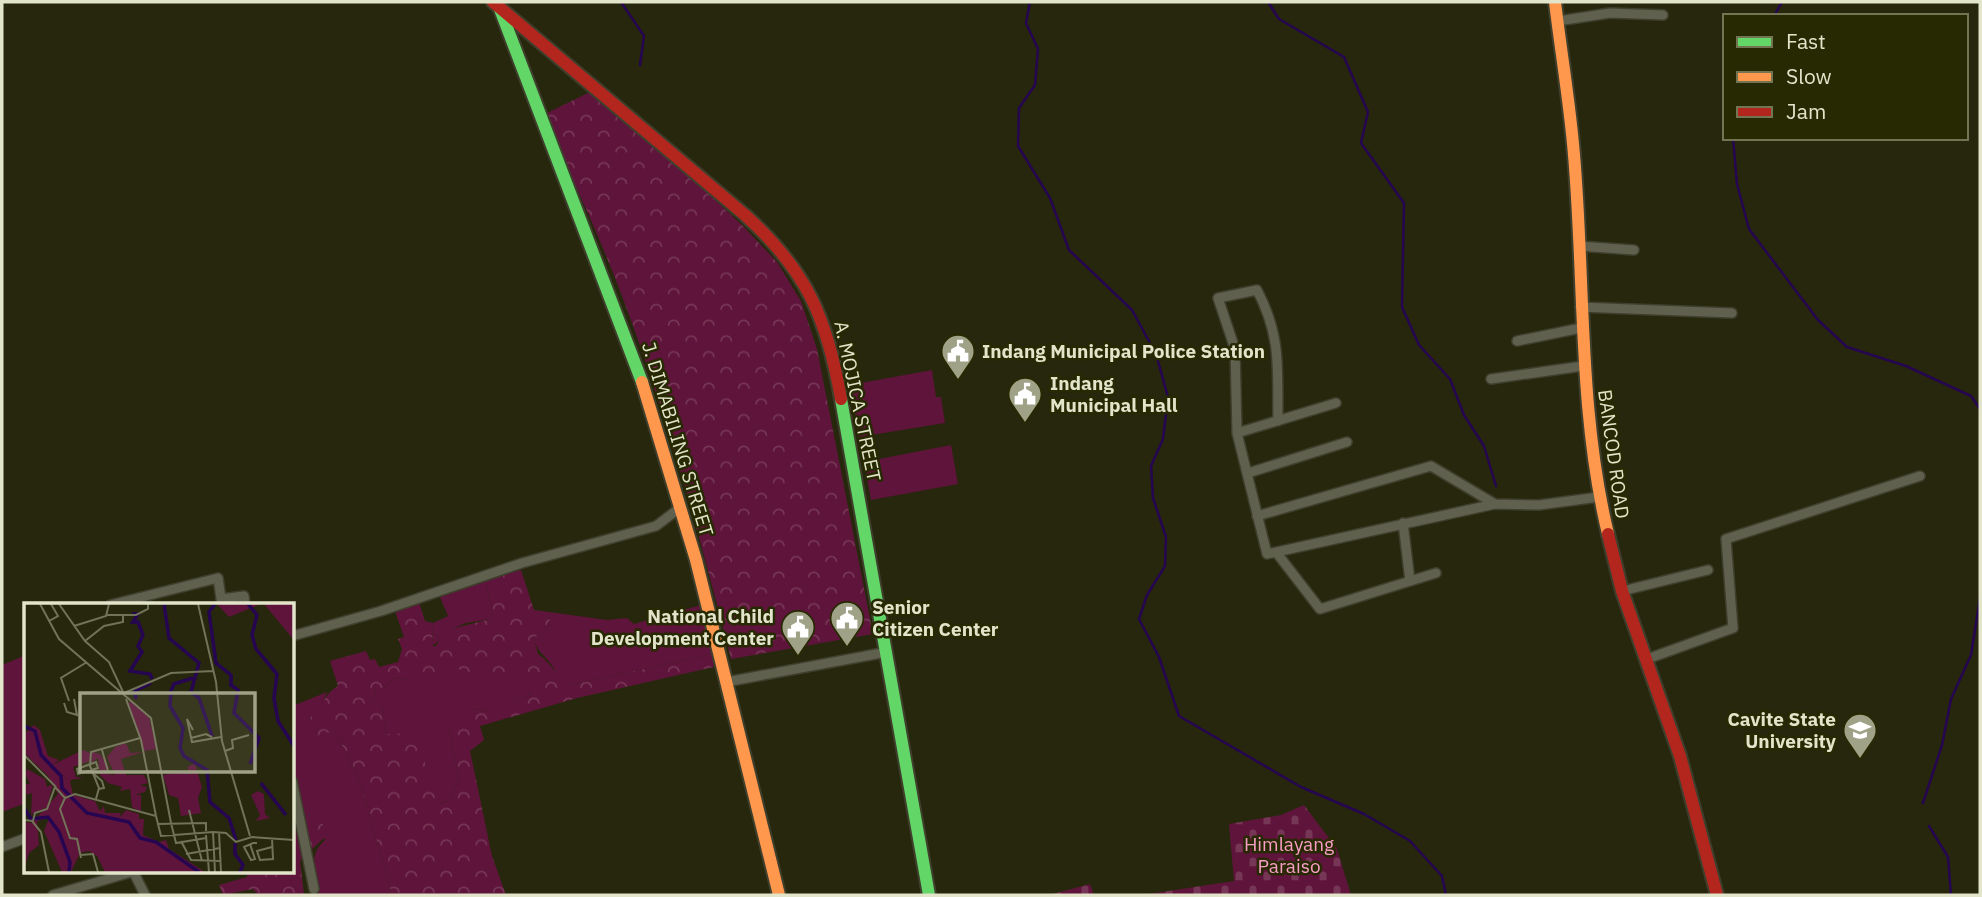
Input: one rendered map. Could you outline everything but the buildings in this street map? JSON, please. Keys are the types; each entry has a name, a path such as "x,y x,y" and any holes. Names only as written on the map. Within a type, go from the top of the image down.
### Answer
{"street":[{"name":"BANCOD ROAD","path":"1555,2 1574,155 1583,366 1598,497 1622,591 1680,756 1717,895"},
{"name":"J. DIMABILING STREET","path":"499,3 604,276 681,507 779,895"},
{"name":"A. MOJICA STREET","path":"499,3 738,211 779,249 804,281 833,353 929,895"},
{"path":"1558,21 1610,13 1663,15"},
{"path":"1579,246 1634,250"},
{"path":"1278,421 1277,337 1267,310 1256,290 1218,298 1235,349 1237,433 1267,554 1495,504 1539,505 1598,497"},
{"path":"1580,307 1732,313"},
{"path":"1517,341 1581,328"},
{"path":"1491,379 1583,366"},
{"path":"1237,433 1336,403"},
{"path":"1248,473 1347,442"},
{"path":"1257,516 1431,466 1495,504"},
{"path":"1647,659 1733,628 1724,543 1726,539 1920,475"},
{"path":"294,635 381,611 522,563 656,526 681,507"},
{"path":"1403,523 1410,581"},
{"path":"1276,552 1320,609 1436,573"},
{"path":"1622,591 1708,570"},
{"path":"118,603 218,578 222,580 221,602 244,596 245,603"},
{"path":"726,682 887,652"},
{"path":"294,790 314,889"},
{"path":"2,848 24,839"},
{"path":"53,895 131,872"},
{"path":"134,872 145,895"}],"green space":[{"path":"590,92 624,115 743,226 777,262 801,301 817,349 873,634 731,659 682,476 654,386 604,250 543,115"},
{"path":"932,370 936,397 941,397 945,423 859,437 850,385"},
{"path":"951,445 958,484 871,500 864,462"},
{"path":"521,570 534,610 549,612 550,625 534,638 538,654 570,685 712,654 714,667 577,698 480,726 484,740 470,751 492,856 506,895 392,895 359,778 334,730 319,737 308,732 307,721 338,686 330,661 366,651 370,660 375,659 379,667 398,662 402,649 398,639 404,637 395,611 419,602 425,621 433,623 432,646 436,646 439,641 437,635 442,631 491,619 492,609 485,579","holes":["456,662 461,673 495,680 515,677 531,695 488,711 468,711 470,716 449,729 459,779 449,801 439,804 415,733 386,734 383,706 374,698 376,688 384,688 394,678 408,680 421,677 426,669 433,673 450,671"]},
{"path":"485,579 492,609 491,619 466,623 437,635 439,641 432,646 433,623 448,616 439,595"},
{"path":"701,605 712,654 570,685 558,676 535,643 534,638 550,625 549,612 607,620 627,618 634,624"},
{"path":"24,656 24,804 2,812 2,665"},
{"path":"456,662 515,676 531,695 489,711 473,709 471,716 449,729 459,779 449,801 438,804 415,734 386,734 383,707 374,698 376,688 384,688 394,678 408,680 426,668"},
{"path":"327,692 320,708 307,721 334,730 359,778 392,895 314,895 320,889 315,869 316,851 325,840 310,815 305,816 294,771 295,705"},
{"name":"Himlayang Paraiso","path":"1304,805 1337,849 1351,895 1142,895 1234,881 1229,824 1281,815"},
{"path":"310,815 322,822 327,835 300,861 304,895 258,895 253,889 223,895 219,885 247,877 248,872 294,872 294,818"},
{"path":"1090,884 1094,895 1049,895"}],"waterway":[{"path":"621,2 644,36 640,65"},
{"path":"1030,2 1026,23 1038,49 1035,85 1019,108 1018,146 1050,198 1069,250 1132,310 1156,354 1168,397 1163,439 1151,466 1153,498 1166,537 1165,566 1147,595 1139,619 1159,657 1179,716 1301,787 1364,814 1410,841 1442,876 1446,895"},
{"path":"1268,2 1279,19 1344,57 1368,112 1361,143 1404,203 1402,307 1419,345 1450,379 1464,415 1484,446 1496,486"},
{"path":"1775,14 1782,2"},
{"path":"1733,140 1737,184 1749,229 1818,320 1847,347 1906,366 1971,396 1980,409"},
{"path":"1923,803 1942,745 1951,699 1971,655 1980,598"},
{"path":"1929,826 1948,857 1951,895"}],"traffic: fast":[{"path":"500,9 642,382"},
{"path":"841,399 929,895"}],"traffic: slow":[{"path":"1555,2 1574,155 1587,393 1598,487 1608,534"},
{"path":"642,382 696,560 779,895"}],"traffic: jam":[{"path":"493,2 745,215 784,256 799,276 821,320 841,399"},
{"path":"1608,534 1622,591 1680,756 1717,895"}],"place":[{"name":"Indang Municipal Police Station","path":"958,381"},
{"name":"Indang Municipal Hall","path":"1025,424"},
{"name":"Senior Citizen Center","path":"847,648"},
{"name":"National Child Development Center","path":"798,657"},
{"name":"Cavite State University","path":"1860,760"}]}
